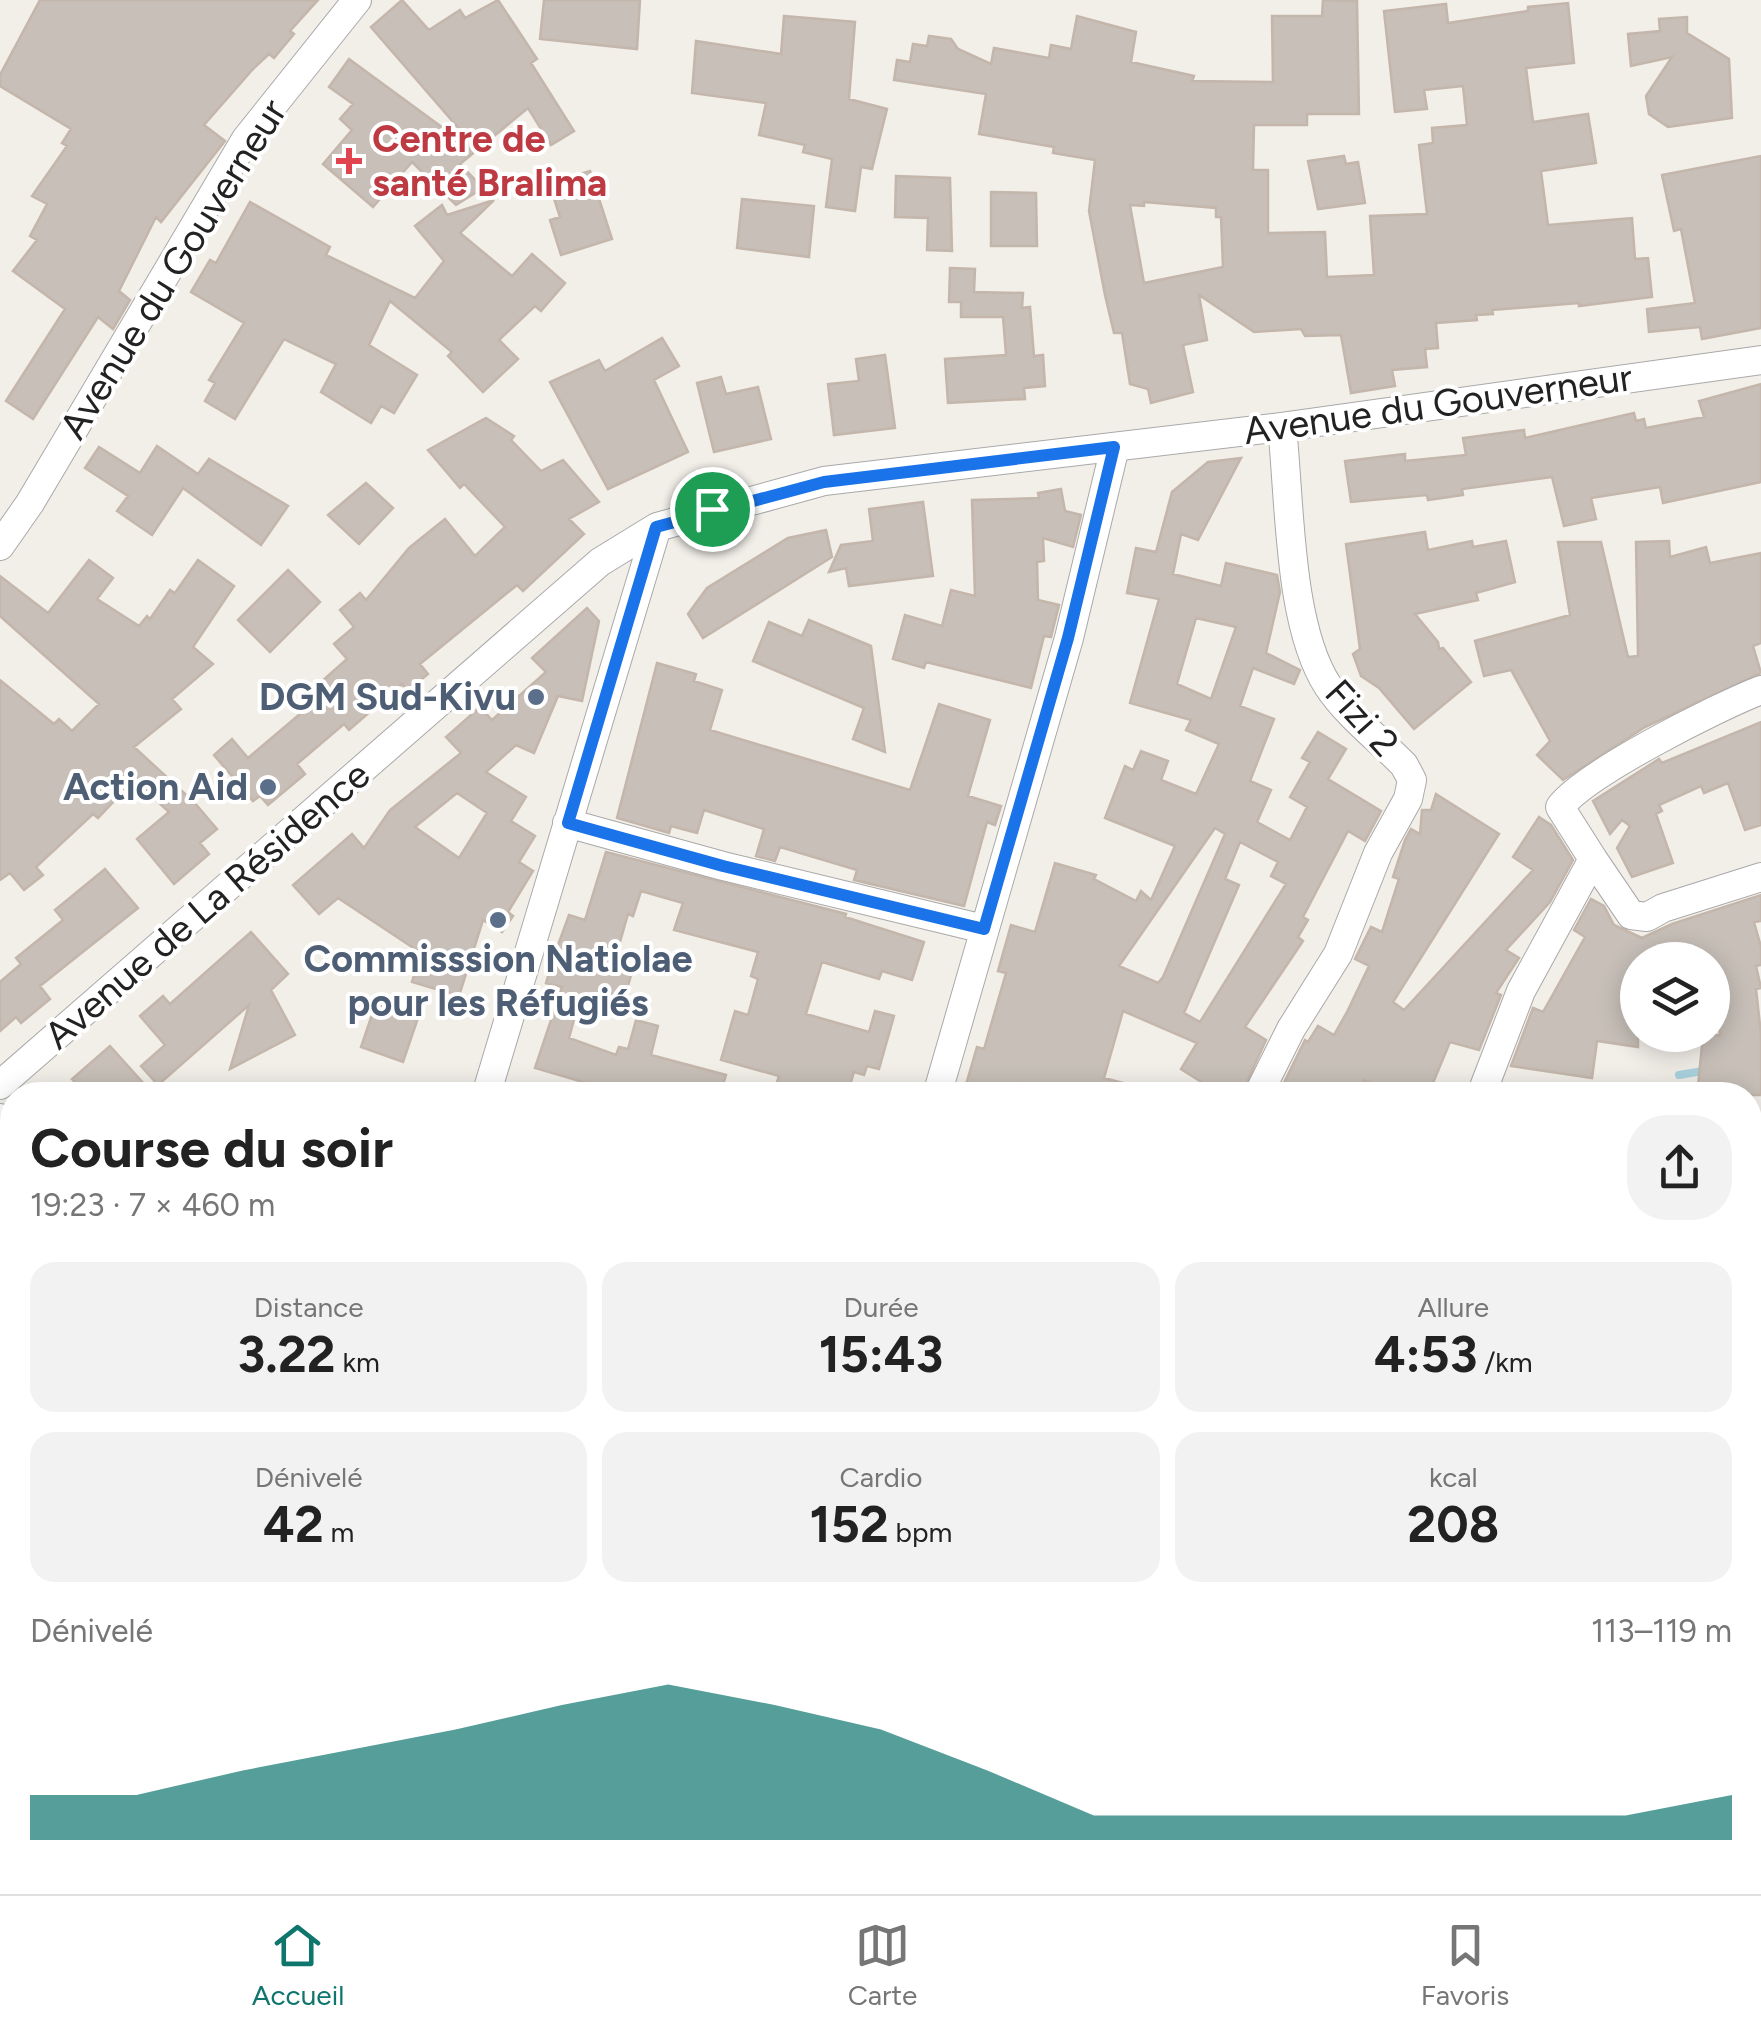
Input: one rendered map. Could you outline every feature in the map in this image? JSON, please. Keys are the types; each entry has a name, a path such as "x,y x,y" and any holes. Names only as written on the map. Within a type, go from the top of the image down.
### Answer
{"street":[{"name":"Avenue du Gouverneur","path":"0,546 30,503 246,139 357,0"},
{"name":"Avenue du Gouverneur","path":"1114,447 1761,360"},
{"name":"Fizi 2","path":"1264,1082 1291,1029 1338,954 1378,852 1408,799 1412,780 1404,765 1330,689 1310,654 1301,612 1282,427"},
{"name":"Avenue de La Résidence","path":"5,1082 600,562 656,527 824,482 1114,447"},
{"path":"941,1082 1068,638 1114,447"},
{"path":"490,1082 656,527"},
{"path":"1761,690 1634,756 1569,795 1560,807 1631,915 1647,918 1662,908 1761,877"},
{"path":"568,823 723,866 984,929"},
{"path":"1486,1082 1521,991 1593,858"}],"building":[{"path":"40,0 318,0 290,31 294,34 274,58 269,54 253,69 204,125 225,141 161,222 156,217 119,291 130,300 113,329 98,317 33,419 6,401 65,309 13,271 37,240 30,236 47,204 32,196 67,146 62,143 71,129 0,86 0,75"},
{"path":"402,0 429,30 460,10 465,18 498,0 537,59 531,63 574,131 551,145 528,108 460,164 483,188 456,205 412,162 373,207 323,164 352,130 340,119 353,104 329,87 349,59 454,136 460,130 371,27"},
{"path":"544,0 640,0 637,49 540,39"},
{"path":"1323,0 1357,1 1359,114 1307,114 1307,125 1254,125 1253,170 1268,170 1268,233 1325,232 1327,277 1374,275 1370,216 1427,214 1419,145 1433,143 1432,128 1467,125 1463,86 1424,90 1427,109 1395,112 1384,11 1446,4 1448,23 1568,3 1574,63 1526,68 1533,122 1588,114 1596,163 1541,171 1548,225 1632,218 1635,259 1648,258 1652,297 1579,306 1492,310 1493,314 1476,315 1477,320 1436,323 1438,348 1425,349 1427,367 1392,370 1395,386 1351,393 1341,335 1305,336 1301,329 1254,332 1199,295 1207,340 1183,345 1193,392 1151,403 1148,389 1130,384 1122,333 1114,333 1105,295 1089,211 1095,160 1053,153 1054,147 979,134 986,94 894,80 897,60 910,62 913,44 927,46 929,36 951,39 958,49 991,64 994,48 1049,58 1051,45 1071,49 1077,16 1136,32 1131,62 1194,76 1192,81 1273,82 1272,16 1322,16","holes":["1144,202 1216,208 1216,217 1221,217 1223,267 1144,283 1130,205 1144,206"]},
{"path":"784,16 855,22 849,99 887,109 872,169 861,167 855,211 826,207 832,159 803,152 805,145 759,135 766,103 692,93 696,41 781,54"},
{"path":"1687,17 1687,33 1729,59 1732,118 1668,127 1649,114 1646,96 1672,57 1631,66 1628,34 1660,31 1659,19"},
{"path":"1344,156 1346,164 1358,162 1365,203 1318,209 1308,161"},
{"path":"1761,156 1761,328 1702,339 1700,327 1649,332 1647,309 1695,303 1681,229 1674,231 1662,175"},
{"path":"590,171 612,239 561,255 550,220 560,217 549,183"},
{"path":"896,176 950,178 952,251 927,250 928,218 895,217"},
{"path":"991,192 1036,193 1037,246 991,246"},
{"path":"742,199 814,206 809,257 737,248"},
{"path":"494,200 460,233 512,276 532,254 565,283 541,311 535,306 499,340 518,359 483,392 448,356 452,352 390,301 369,345 417,375 394,413 381,406 371,423 321,392 336,364 284,339 235,419 205,401 215,383 209,380 244,323 191,292 210,260 216,263 250,202 330,247 326,255 415,298 444,261 415,226 442,205 447,215"},
{"path":"950,268 975,269 974,292 1023,293 1022,308 1030,307 1034,356 1043,355 1045,386 1024,388 1025,399 948,403 945,359 1006,355 1003,317 961,317 961,302 949,302"},
{"path":"662,338 679,366 654,380 688,452 608,489 550,382 599,360 605,371"},
{"path":"885,355 895,428 834,435 828,384 859,381 856,359"},
{"path":"721,377 726,394 758,387 771,439 714,452 697,383"},
{"path":"1761,384 1761,482 1663,503 1660,487 1591,498 1596,519 1564,526 1552,477 1462,489 1463,495 1428,500 1427,495 1351,502 1345,461 1405,454 1405,461 1466,455 1463,438 1524,430 1525,438 1634,413 1636,421 1644,419 1646,428 1704,417 1699,401"},
{"path":"486,418 514,436 511,440 541,471 563,460 599,502 569,519 584,534 523,591 517,585 420,664 428,674 407,691 402,684 349,730 344,724 297,764 305,774 268,805 260,796 253,801 214,755 232,739 248,758 320,697 313,689 347,659 334,644 354,627 340,610 360,593 366,600 409,548 445,519 475,556 505,527 464,484 460,488 428,450"},
{"path":"157,446 198,474 209,459 288,506 261,545 183,488 152,535 117,511 128,496 85,468 99,447 140,473"},
{"path":"1241,458 1198,540 1181,534 1173,574 1221,586 1226,563 1277,575 1280,592 1266,653 1300,670 1294,684 1253,668 1240,706 1274,719 1250,781 1271,790 1257,822 1290,840 1307,807 1290,797 1310,762 1302,758 1318,732 1346,749 1328,779 1381,811 1365,841 1348,831 1303,917 1308,920 1298,937 1303,941 1245,1027 1266,1040 1247,1082 1202,1082 1181,1069 1197,1043 1123,1011 1104,1078 1119,1082 967,1082 977,1047 984,1049 1006,973 998,971 1011,925 1035,932 1055,863 1096,875 1094,879 1136,901 1141,891 1151,900 1175,846 1105,818 1125,766 1133,770 1141,751 1168,761 1161,780 1196,794 1219,744 1186,730 1191,720 1130,703 1159,599 1127,593 1136,548 1156,552 1172,492 1208,462","holes":["1196,618 1236,627 1211,699 1177,684","1215,828 1225,834 1163,977 1158,983 1119,966","1240,842 1278,862 1271,876 1286,884 1200,1022 1184,1013 1239,885 1225,879"]},
{"path":"366,483 393,508 359,544 328,515"},
{"path":"1061,489 1065,511 1081,515 1073,547 1043,538 1044,561 1037,562 1038,600 1059,605 1051,637 1044,636 1031,688 926,662 924,668 893,659 905,615 942,626 951,590 975,596 972,500 1039,498 1038,493"},
{"path":"923,502 933,576 849,586 846,568 829,572 841,545 873,541 869,509"},
{"path":"826,530 832,557 703,638 688,614 707,588 788,538"},
{"path":"1425,532 1428,550 1472,541 1473,547 1506,541 1515,582 1476,593 1478,600 1415,614 1438,642 1439,649 1443,648 1471,682 1414,729 1379,688 1361,676 1353,654 1360,649 1346,544"},
{"path":"1669,541 1670,557 1706,547 1710,563 1761,553 1761,643 1753,646 1761,673 1645,727 1563,780 1537,755 1550,741 1511,670 1484,676 1475,641 1570,615 1558,542 1601,542 1628,657 1638,656 1636,542"},
{"path":"89,560 113,578 97,599 139,626 147,616 150,619 170,590 175,593 198,560 234,586 193,647 213,664 172,699 181,709 134,747 194,802 217,829 200,843 209,854 174,884 137,839 169,812 134,780 98,818 93,814 36,867 43,875 24,890 10,873 0,880 0,680 54,724 59,719 72,731 99,704 0,616 0,576 48,613"},
{"path":"288,570 320,602 270,652 238,620"},
{"path":"587,608 599,621 582,701 558,696 534,753 516,745 486,772 526,797 511,821 535,836 519,862 533,871 508,912 513,916 502,932 483,920 459,996 412,982 421,953 338,898 319,914 293,885 352,834 364,848 390,810 461,753 446,737 480,707 492,720 546,672 532,658","holes":["457,793 487,813 459,858 415,827"]},
{"path":"809,620 871,646 885,752 853,739 864,708 753,661 769,622 802,636"},
{"path":"657,663 696,674 694,681 722,690 710,730 910,790 939,704 990,720 968,796 1001,806 995,825 987,822 964,906 854,880 857,870 780,847 775,861 756,856 764,829 704,810 697,833 671,826 669,833 617,818"},
{"path":"1761,722 1761,825 1745,830 1728,783 1704,793 1701,786 1659,805 1662,811 1656,814 1673,863 1632,877 1617,848 1630,826 1622,820 1610,834 1593,801 1659,759 1662,763"},
{"path":"1436,794 1499,834 1393,1002 1404,1010 1533,870 1513,857 1539,817 1551,825 1573,860 1550,902 1506,950 1519,958 1496,993 1501,995 1479,1050 1450,1042 1433,1082 1284,1082 1305,1040 1308,1042 1318,1026 1334,1035 1347,1012 1369,966 1355,959 1371,927 1382,932 1399,879 1393,877 1405,840 1411,829 1420,834 1422,810 1431,810"},
{"path":"606,852 846,914 845,917 924,942 912,980 882,971 879,979 822,962 806,1014 869,1032 875,1011 894,1016 879,1069 867,1066 864,1075 854,1072 851,1082 777,1082 779,1076 721,1060 735,1011 748,1015 758,979 751,976 758,952 674,930 683,903 641,891 633,916 628,914 614,963 633,968 623,1004 594,995 591,1004 579,1001 569,1038 616,1055 619,1047 628,1049 636,1020 658,1026 651,1055 726,1075 724,1082 583,1082 535,1068 562,987 546,983 554,956 569,915 585,920"},
{"path":"105,869 138,908 40,986 50,999 21,1023 16,1017 0,1031 0,982 21,964 16,958 63,920 55,910"},
{"path":"1761,895 1761,921 1754,922 1761,947 1761,965 1756,966 1761,988 1756,989 1761,1082 1698,1082 1701,1052 1730,1052 1730,942 1620,942 1620,1044 1597,1041 1592,1078 1511,1066 1533,1008 1543,1012 1585,937 1574,930 1591,899 1604,906 1614,925 1642,938"},
{"path":"251,932 288,974 271,990 295,1035 230,1069 249,1005 161,1082 155,1082 141,1066 165,1045 140,1016 163,996 170,1004"},
{"path":"376,1003 418,1018 403,1062 361,1047"},
{"path":"110,1046 142,1082 75,1082 72,1079"}],"waterway":[{"path":"1679,1075 1709,1070"}],"place":[{"name":"Centre de santé Bralima","path":"349,161"},
{"name":"DGM Sud-Kivu","path":"536,697"},
{"name":"Action Aid","path":"268,787"},
{"name":"Commisssion Natiolae pour les Réfugiés","path":"498,920"}],"route":[{"path":"1114,447 1068,638 984,929 723,866 568,823 656,527 712,509 824,482 1114,447"}]}
